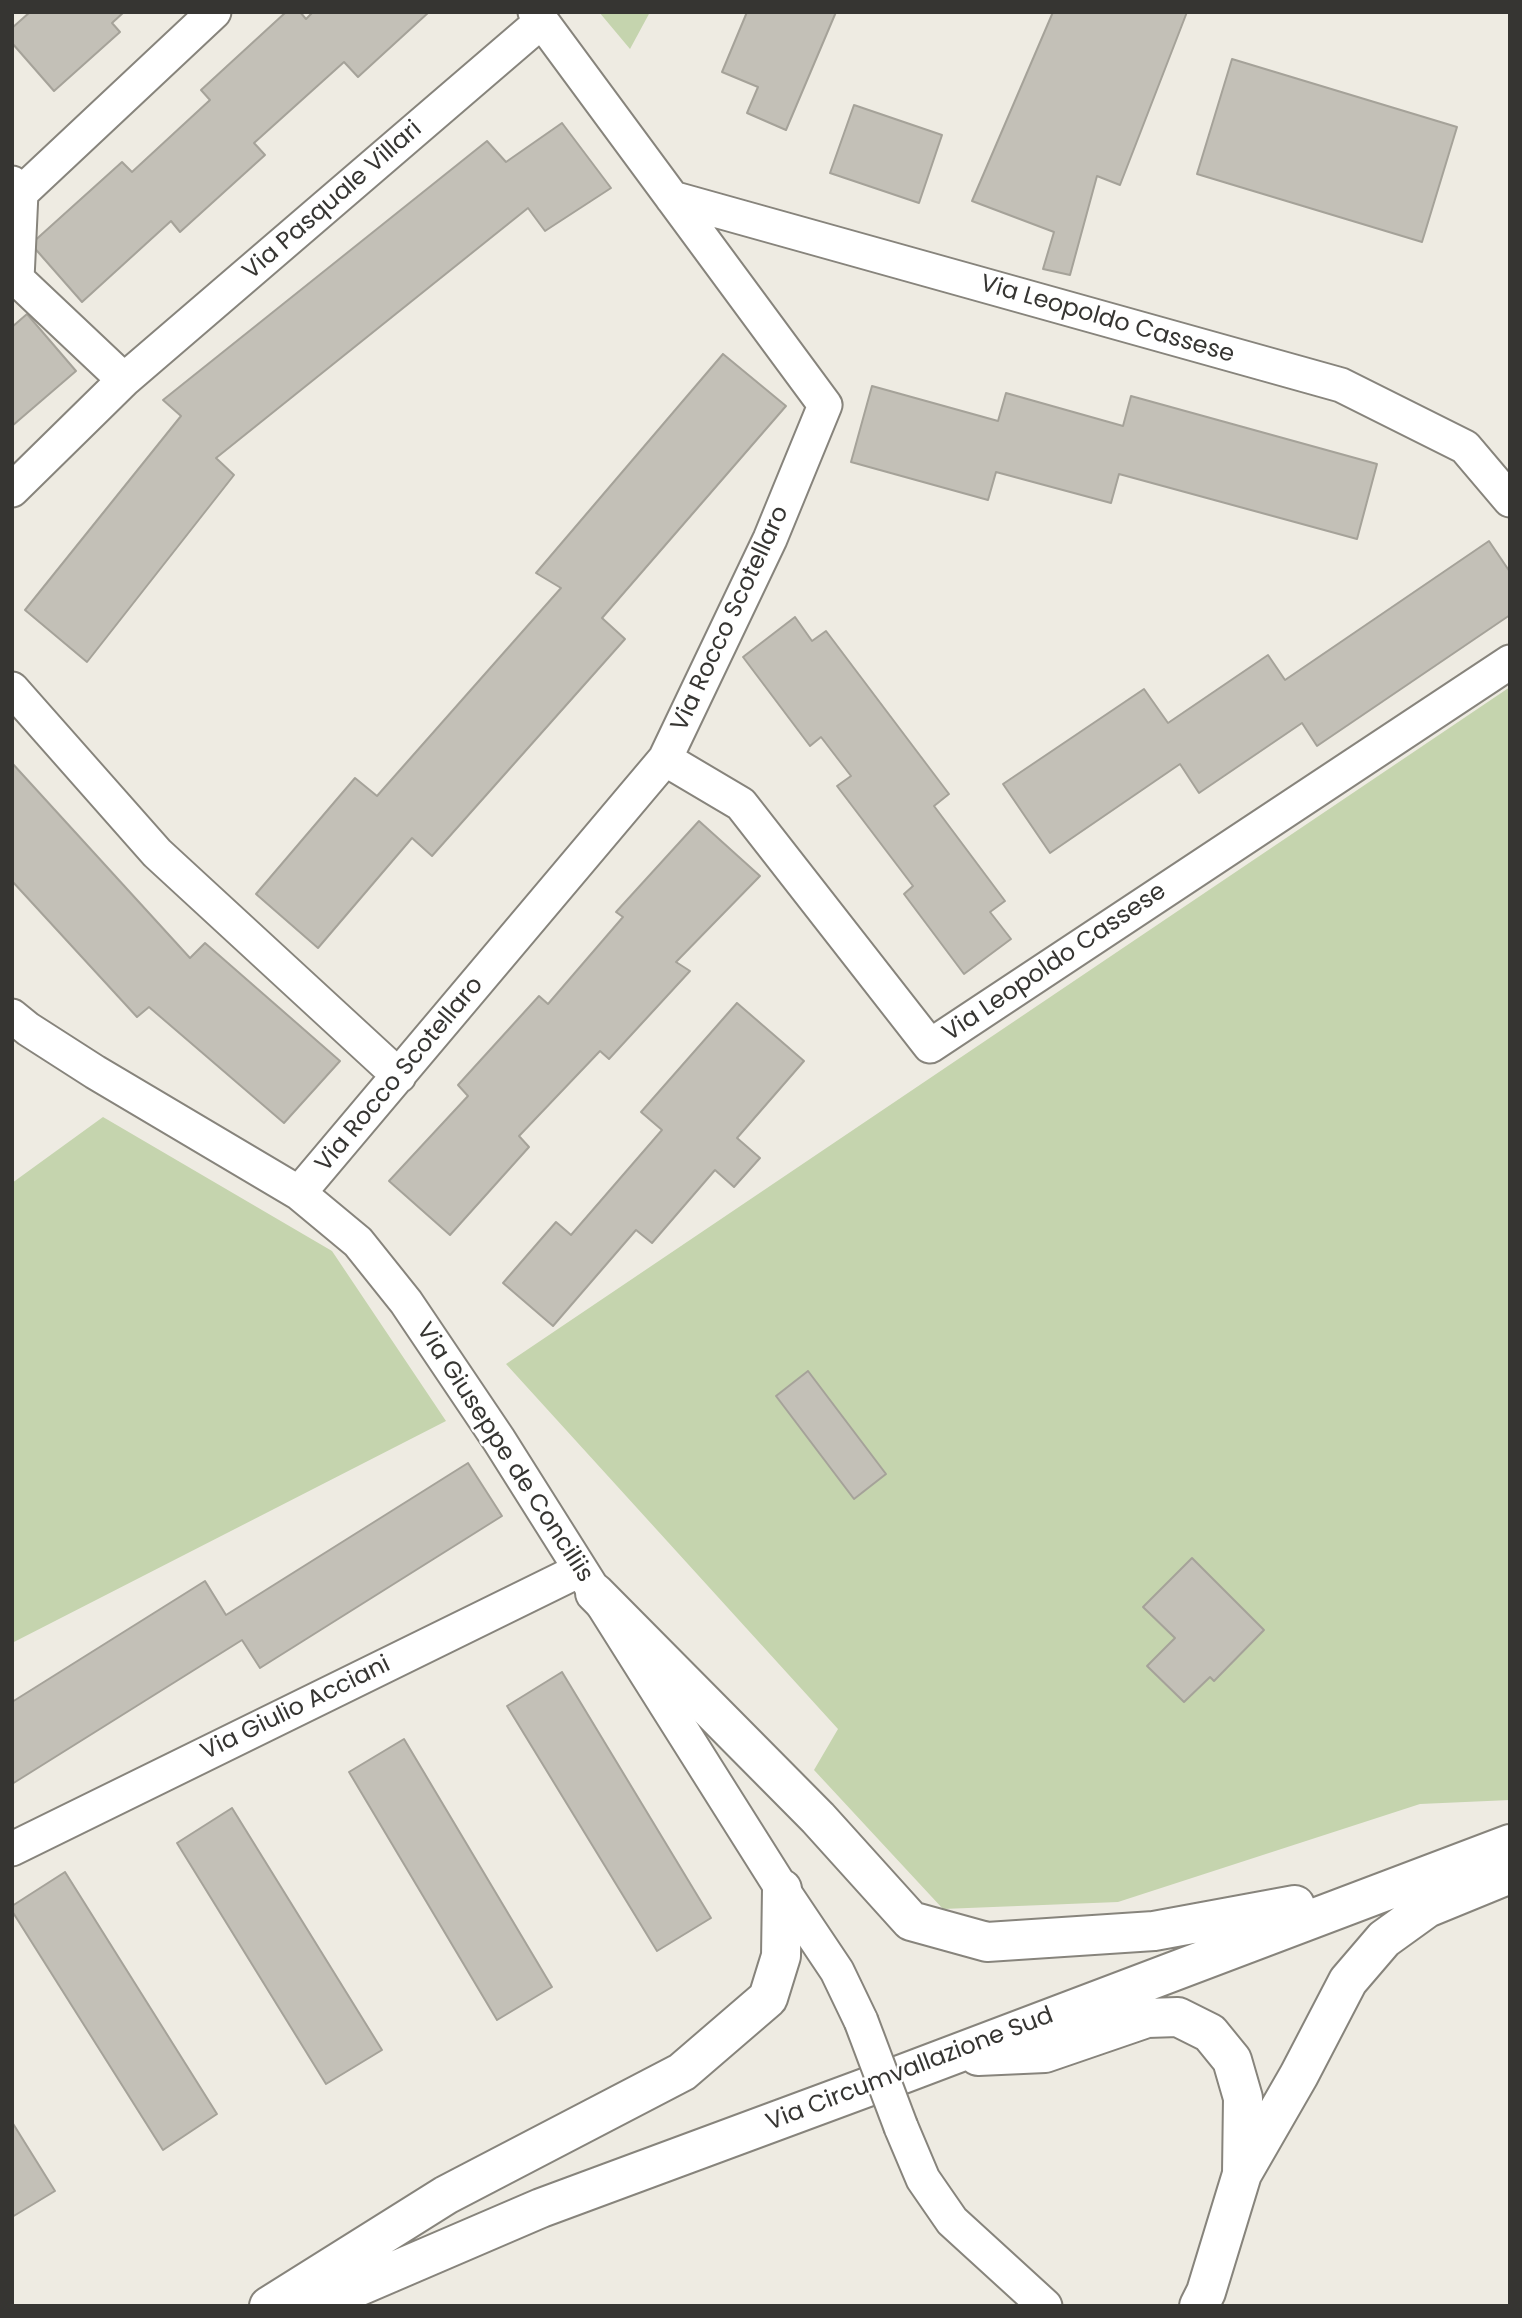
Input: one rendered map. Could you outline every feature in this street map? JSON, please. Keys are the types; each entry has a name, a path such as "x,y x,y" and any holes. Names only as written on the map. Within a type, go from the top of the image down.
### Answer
{"main road":[{"path":"588,1581 818,1818 911,1921 987,1942 1057,1938 1154,1931 1390,1888"},
{"name":"Via Circumvallazione Sud","path":"313,2306 541,2208 1510,1844"},
{"path":"1199,2306 1206,2292 1242,2174 1299,2076 1348,1981 1384,1938 1427,1908 1510,1874"},
{"path":"269,2306 446,2195 682,2072 768,1998 782,1956 782,1889"},
{"path":"944,2058 1045,2053 1147,2018 1178,2017 1210,2033 1232,2060 1243,2098 1242,2174"}],"street":[{"path":"124,380 17,279 17,188 214,12"},
{"name":"Via Rocco Scotellaro","path":"299,1193 666,759 769,539 825,405 538,17"},
{"name":"Via Pasquale Villari","path":"12,490 124,380 538,17"},
{"name":"Via Leopoldo Cassese","path":"673,198 1341,385 1465,447 1510,500"},
{"path":"1465,447 1510,467"},
{"name":"Via Leopoldo Cassese","path":"666,759 741,804 930,1046 1510,662"},
{"path":"12,689 157,853 399,1076"},
{"name":"Via Giuseppe de Conciliis","path":"12,1016 95,1072 299,1193 358,1242 406,1302 499,1440 782,1889 837,1971 861,2021 923,2179 952,2221 1045,2306"},
{"name":"Via Giulio Acciani","path":"12,1849 588,1581"}],"green space":[{"path":"599,12 650,12 630,49"},
{"path":"1510,687 1510,1800 1420,1804 1118,1902 943,1909 814,1770 838,1729 506,1364"},
{"path":"103,1117 332,1251 446,1421 12,1643 12,1183"}],"building":[{"path":"30,12 124,12 112,23 120,32 54,91 12,43 12,28"},
{"path":"286,12 300,12 306,19 313,12 429,12 358,77 344,62 254,143 265,155 180,232 171,221 82,302 31,244 122,162 132,172 210,100 201,90"},
{"path":"747,12 836,12 786,130 747,113 758,87 722,72"},
{"path":"1053,12 1187,12 1120,185 1097,176 1070,275 1043,269 1054,232 972,201"},
{"path":"1232,59 1457,127 1422,242 1197,174"},
{"path":"854,105 942,135 919,203 830,173"},
{"path":"562,123 611,188 545,231 528,208 216,458 234,475 87,662 25,610 181,416 163,400 487,141 506,162"},
{"path":"27,314 76,371 12,426 12,327"},
{"path":"723,354 786,406 602,618 625,639 432,856 412,838 318,948 256,894 355,778 377,796 561,588 536,573"},
{"path":"872,386 998,421 1006,393 1123,426 1131,396 1377,464 1357,539 1119,474 1111,503 996,472 988,500 851,462"},
{"path":"1489,541 1510,572 1510,615 1317,746 1302,723 1199,793 1180,764 1050,853 1003,784 1144,689 1168,723 1268,655 1285,680"},
{"path":"795,617 812,641 826,631 949,794 934,806 1005,901 990,912 1011,939 964,974 904,894 913,886 837,786 851,776 821,737 810,746 743,657"},
{"path":"12,763 190,958 205,943 340,1061 284,1123 149,1007 137,1017 12,881"},
{"path":"699,821 760,876 676,962 690,971 609,1059 600,1051 519,1136 529,1147 450,1235 389,1181 468,1096 458,1085 539,996 548,1004 623,917 616,912"},
{"path":"737,1003 804,1061 737,1138 760,1158 734,1187 715,1170 652,1243 636,1230 553,1326 503,1283 556,1222 571,1235 662,1130 641,1112"},
{"path":"808,1371 886,1474 854,1499 776,1396"},
{"path":"468,1463 502,1516 260,1668 242,1640 12,1784 12,1702 205,1581 226,1615"},
{"path":"1192,1558 1264,1630 1214,1681 1210,1677 1184,1702 1147,1666 1175,1638 1143,1607"},
{"path":"562,1672 711,1918 657,1951 507,1706"},
{"path":"404,1739 552,1987 497,2020 349,1772"},
{"path":"232,1808 382,2050 326,2084 177,1843"},
{"path":"65,1872 217,2114 163,2150 12,1911 12,1906"},
{"path":"12,2122 55,2191 12,2217"}]}
